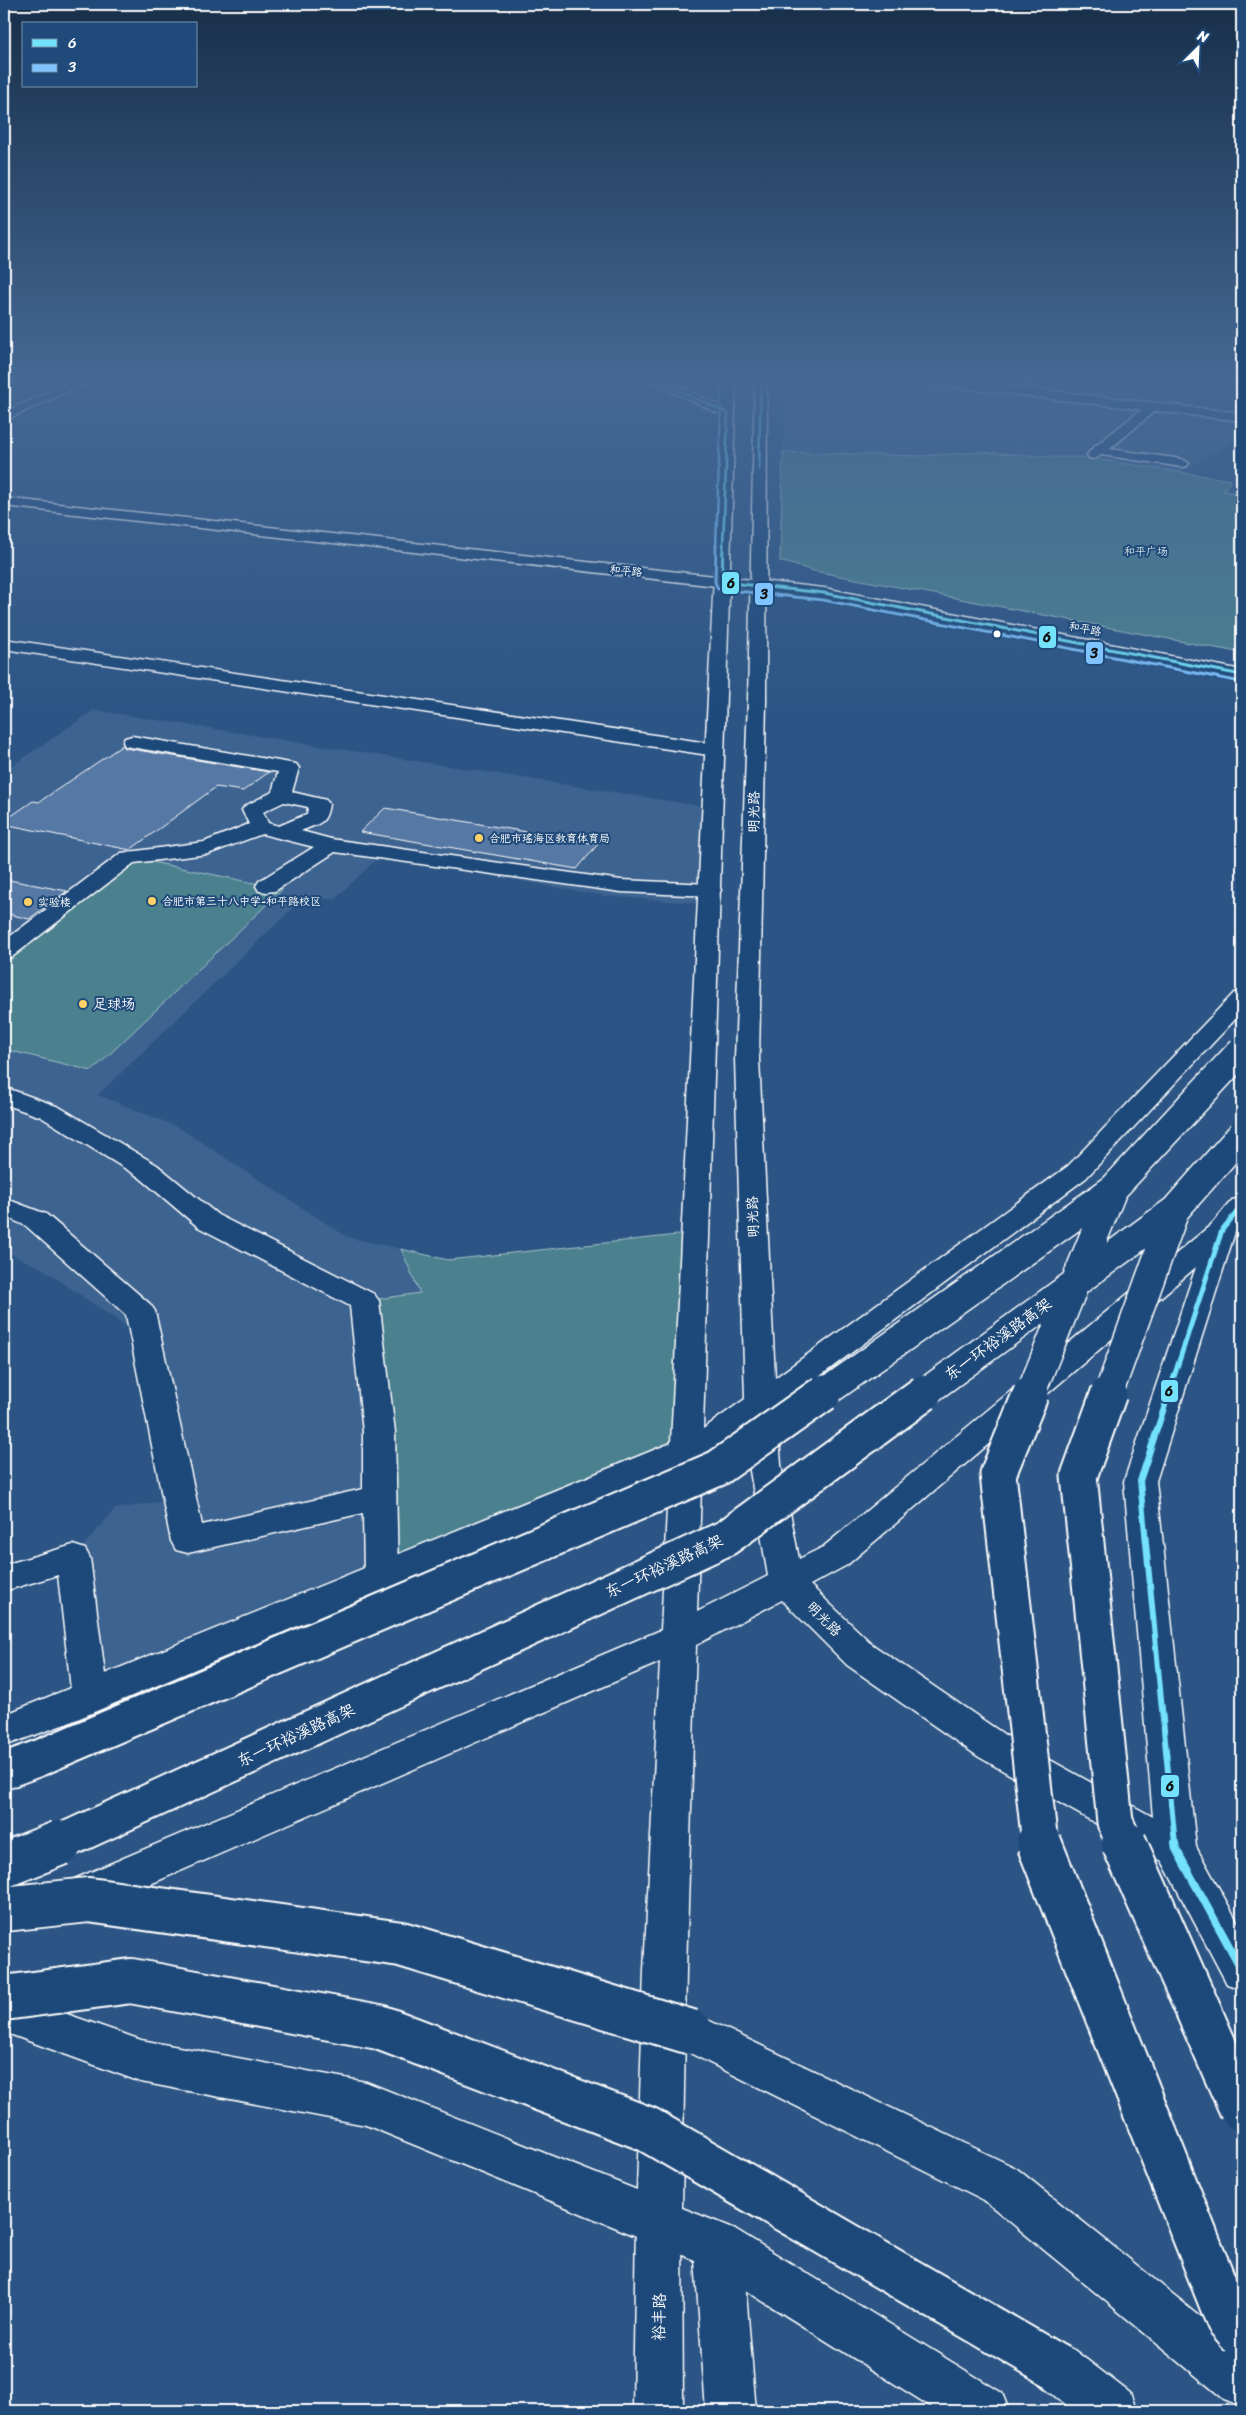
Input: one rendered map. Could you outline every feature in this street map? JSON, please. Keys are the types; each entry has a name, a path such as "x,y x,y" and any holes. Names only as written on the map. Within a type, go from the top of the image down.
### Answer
{"main road":[{"path":"679,1638 725,487"},
{"name":"明光路","path":"758,487 753,871 747,1059 765,1465 786,1582 860,1655 984,1740 1176,1849"},
{"name":"和平路","path":"4,492 757,579 1242,674"},
{"name":"和平路","path":"4,502 722,575"},
{"name":"和平路","path":"757,579 818,578 1242,659"},
{"path":"4,644 715,750"},
{"path":"132,742 289,768 281,795"},
{"path":"260,827 252,810 281,795 319,804 317,817 282,832"},
{"path":"4,952 128,857 208,848 260,827 331,844 621,886 710,890"},
{"path":"267,886 331,844"},
{"path":"4,1731 90,1698 717,1436 1077,1172 1242,998"},
{"path":"4,1771 39,1758 718,1468 1113,1189 1242,1050"},
{"path":"4,1094 50,1112 148,1171 208,1221 364,1301 379,1432 381,1576"},
{"name":"东一环裕溪路高架","path":"4,1865 48,1848 726,1538 1175,1210 1242,1134"},
{"path":"1113,1189 998,1474 1038,1840 1228,2319 1242,2335"},
{"path":"4,1206 36,1220 140,1312 188,1541 380,1497"},
{"path":"1175,1210 1079,1476 1115,1822 1242,2109"},
{"path":"4,1928 679,1638 836,1556 1232,1218"},
{"path":"1232,1218 1140,1481 1176,1849 1242,1970"},
{"path":"4,1578 73,1558 90,1698"},
{"name":"裕丰路","path":"658,2411 659,2222 665,1970 679,1638"},
{"path":"4,1909 89,1900 401,1944 691,2032 1000,2184 1242,2382"},
{"path":"4,1998 131,1981 378,2026 647,2129 1057,2367 1112,2411"},
{"path":"4,2012 141,2061 366,2104 718,2246 984,2411"},
{"path":"718,2246 731,2411"}],"shaded area":[{"path":"94,710 713,808 709,904 605,896 380,856 335,899 302,899 98,1095 178,1127 347,1237 401,1249 420,1294 364,1301 381,1576 90,1698 73,1558 115,1509 178,1499 146,1340 41,1268 4,1251 4,771"}],"green space":[{"name":"和平广场","path":"782,487 1226,487 1223,491 1242,494 1242,653 814,571 780,561"},
{"name":"足球场","path":"128,857 283,889 92,1071 4,1049 4,959"},
{"path":"696,1233 687,1449 381,1576 364,1301 420,1293 401,1249 448,1260"}],"building":[{"path":"123,745 125,748 269,772 243,791 216,787 130,850 4,824 4,821 33,801 39,802"},
{"name":"合肥市瑶海区教育体育局","path":"385,808 598,844 577,869 360,832"},
{"name":"实验楼","path":"4,879 67,891 29,919 4,913"}],"transit line":[{"name":"3","path":"718,487 715,582 718,589 823,600 1241,682"},
{"name":"6","path":"725,487 722,582 824,593 1242,675"},
{"name":"6","path":"1242,1206 1222,1230 1140,1481 1176,1849 1242,1970"}],"place":[{"name":"合肥市瑶海区教育体育局","path":"479,838"},
{"name":"合肥市第三十八中学-和平路校区","path":"152,901"},
{"name":"实验楼","path":"28,902"},
{"name":"足球场","path":"83,1004"}]}
